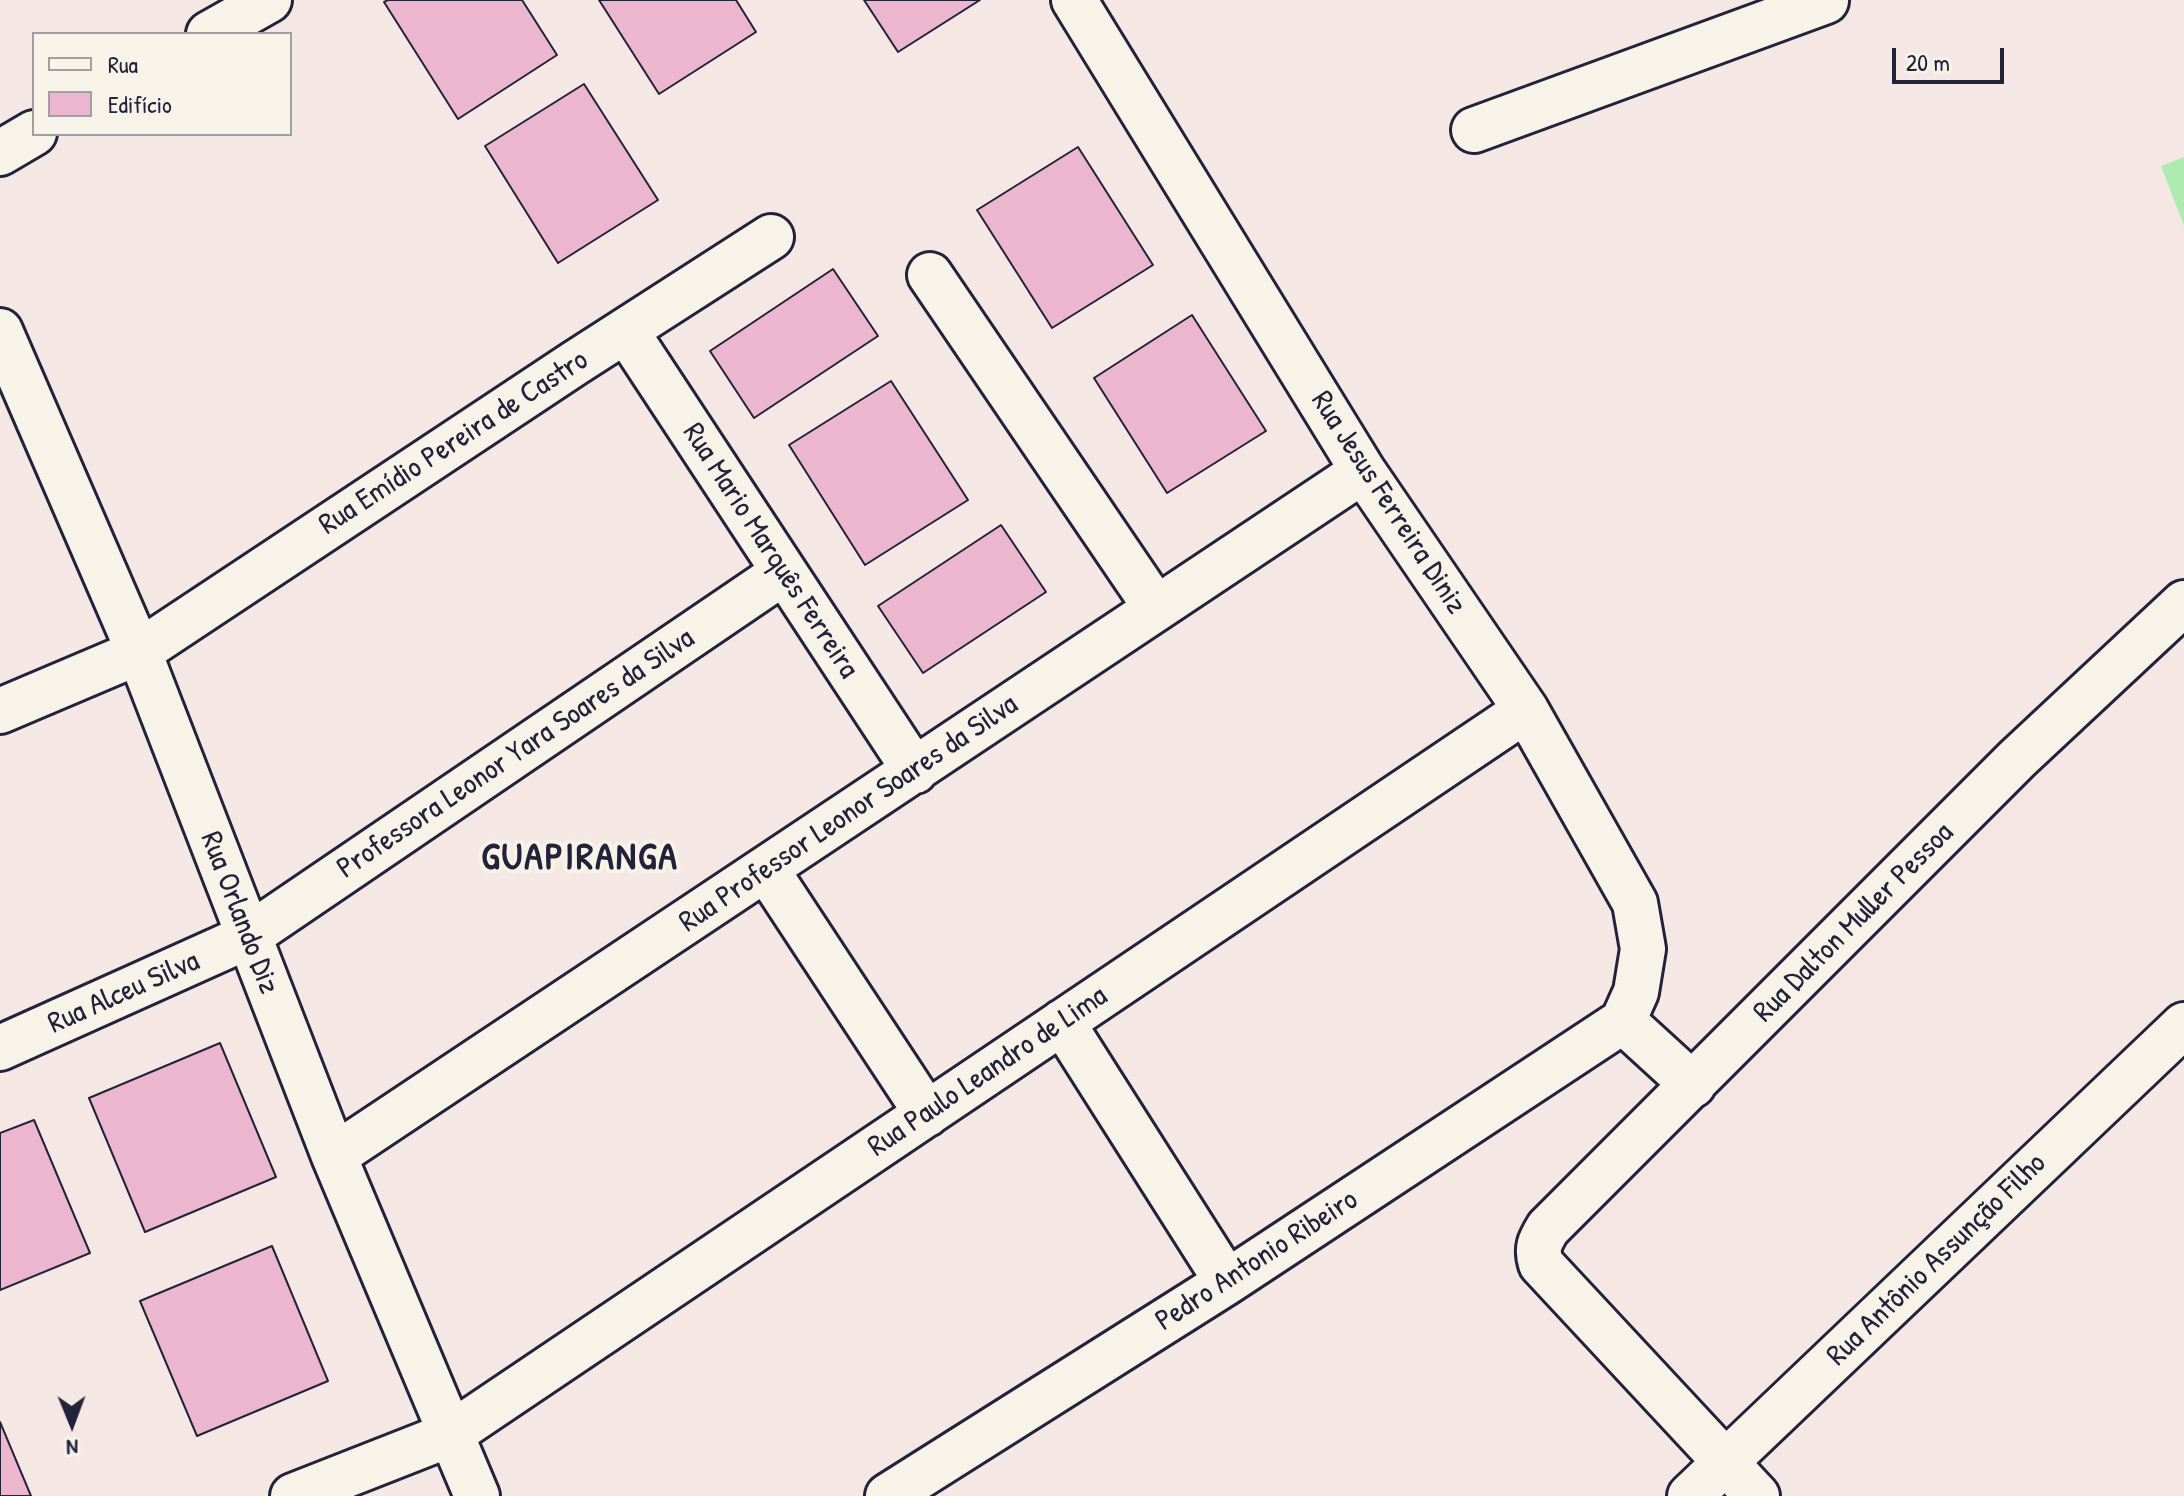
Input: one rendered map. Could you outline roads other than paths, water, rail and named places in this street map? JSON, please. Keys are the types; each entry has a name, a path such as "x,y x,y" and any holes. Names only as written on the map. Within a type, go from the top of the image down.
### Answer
{"street":[{"path":"213,32 269,0"},
{"name":"Rua Jesus Ferreira Diniz","path":"1074,0 1363,471 1526,710 1635,903 1643,949 1636,992 1623,1021"},
{"path":"1474,130 1826,1"},
{"path":"0,153 32,134"},
{"name":"Rua Emídio Pereira de Castro","path":"0,711 139,652 771,237"},
{"path":"930,275 1156,608"},
{"name":"Rua Orlando Diz","path":"0,331 139,652 334,1156 477,1496"},
{"name":"Rua Mario Marquês Ferreira","path":"626,331 915,771"},
{"name":"Rua Professor Leonor Soares da Silva","path":"334,1156 1363,471"},
{"name":"Professora Leonor Yara Soares da Silva","path":"247,937 784,572"},
{"name":"Rua Dalton Muller Pessoa","path":"1726,1462 1541,1264 1537,1253 1539,1243 1548,1228 2017,759 2184,603"},
{"name":"Rua Paulo Leandro de Lima","path":"293,1496 451,1434 1526,710"},
{"path":"766,869 927,1114"},
{"name":"Rua Alceu Silva","path":"0,1048 247,937"},
{"path":"1623,1021 1693,1085"},
{"name":"Pedro Antonio Ribeiro","path":"888,1496 1227,1282 1623,1021"},
{"path":"1062,1022 1227,1282"},
{"name":"Rua Antônio Assunção Filho","path":"1690,1496 2184,1025"},
{"path":"1726,1462 1757,1496"}],"district":[{"name":"GUAPIRANGA","path":"580,859"}]}
